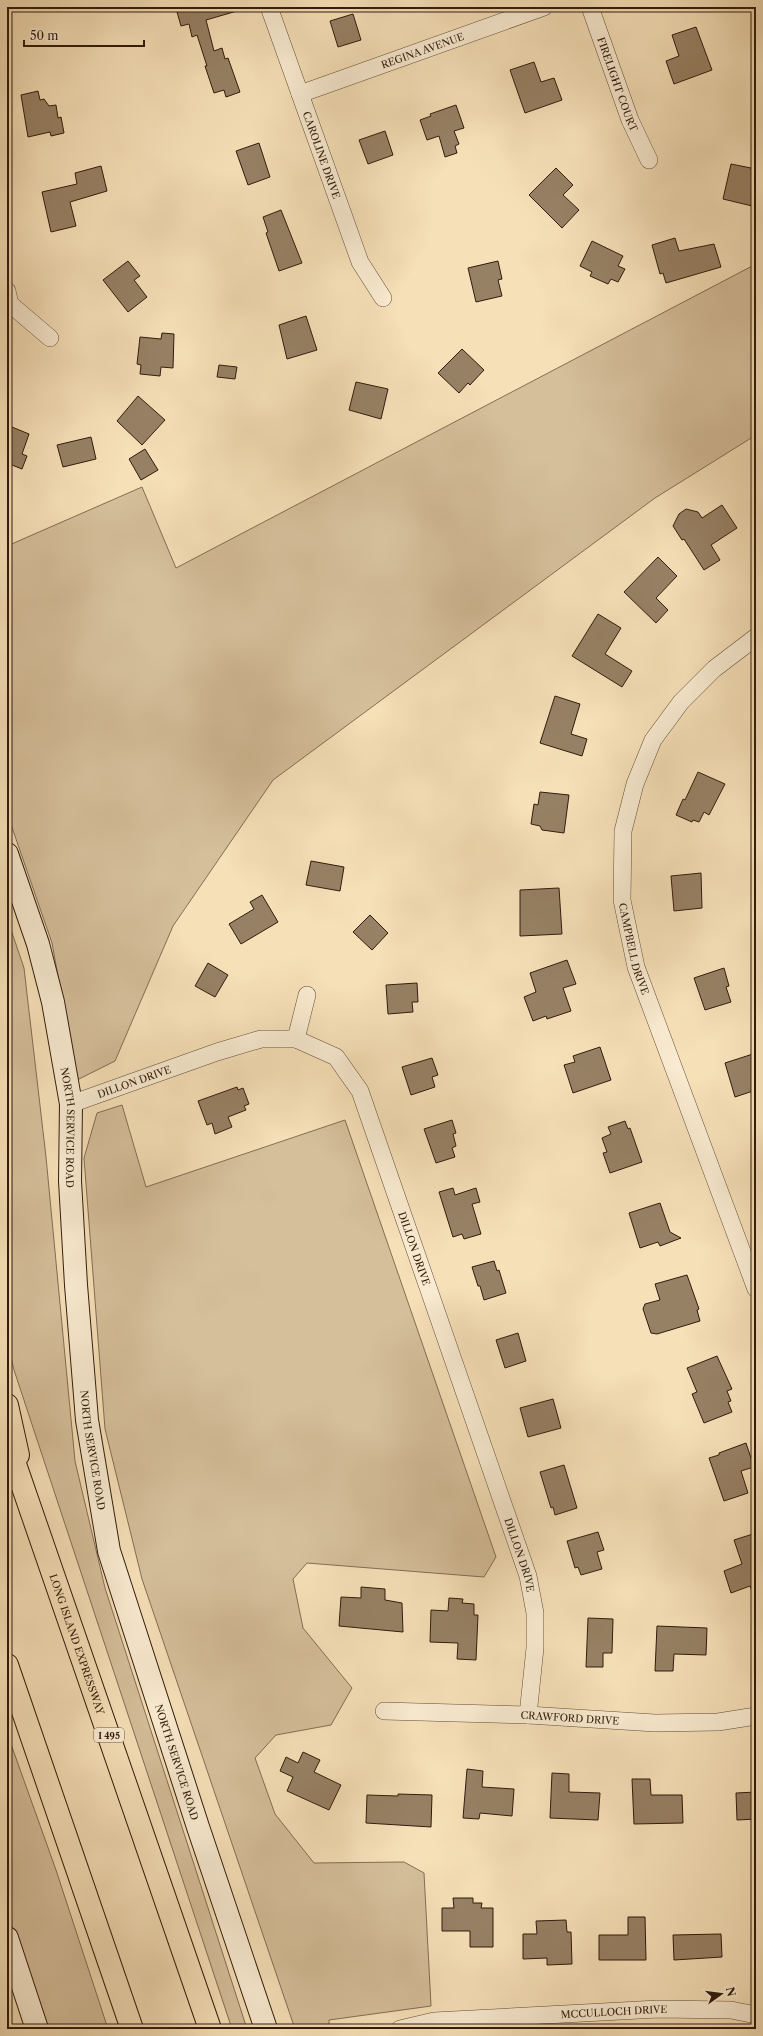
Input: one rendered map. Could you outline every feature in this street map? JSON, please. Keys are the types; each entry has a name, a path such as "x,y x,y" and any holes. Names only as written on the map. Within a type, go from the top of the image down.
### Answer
{"highway":[{"path":"7,1405 29,1505"},
{"name":"LONG ISLAND EXPRESSWAY","path":"7,1441 210,2029"},
{"path":"7,1665 132,2029"}],"main road":[{"name":"NORTH SERVICE ROAD","path":"7,854 38,944 53,1002 71,1104 70,1181 76,1285 86,1412 109,1551 198,1827 266,2029"},
{"path":"7,1938 37,2029"}],"street":[{"name":"CAROLINE DRIVE","path":"269,7 360,262 382,298"},
{"name":"REGINA AVENUE","path":"300,94 544,7"},
{"name":"FIRELIGHT COURT","path":"590,7 630,120 649,160"},
{"path":"7,291 10,304 50,338"},
{"name":"CAMPBELL DRIVE","path":"756,637 714,670 681,702 653,740 635,784 623,831 622,892 622,900 636,967 756,1289"},
{"path":"296,1039 306,994"},
{"name":"DILLON DRIVE","path":"71,1104 217,1052 261,1039 296,1039 336,1057 360,1091 528,1576 535,1613 535,1648 528,1716"},
{"name":"CRAWFORD DRIVE","path":"384,1711 528,1716 655,1723 718,1722 756,1716"},
{"name":"MCCULLOCH DRIVE","path":"400,2029 434,2021 502,2023 658,2009 731,2010 756,2015"}],"shaded area":[{"path":"756,264 756,435 655,498 273,780 173,926 115,1061 77,1080 52,943 7,813 7,546 142,487 176,568"},
{"path":"7,918 24,968 46,1157 75,1461 105,1588 247,2029 232,2029 14,1370 7,1341"},
{"path":"122,1105 146,1187 345,1120 496,1557 484,1577 307,1563 293,1579 303,1628 352,1688 331,1725 276,1735 255,1758 275,1814 314,1863 404,1862 424,1873 431,2006 329,2020 329,2029 295,2029 142,1579 105,1429 84,1158 97,1113"},
{"path":"7,1733 56,1870 108,2029 46,2029 7,1912"}],"building":[{"path":"182,7 236,7 237,11 206,20 214,51 222,48 225,59 228,58 240,92 226,97 224,90 214,93 197,35 192,37 189,24 181,26 177,12 183,10"},
{"path":"353,14 361,40 338,47 330,21"},
{"path":"696,27 712,70 674,84 666,61 679,56 672,35"},
{"path":"534,62 541,82 554,78 562,100 525,113 510,70"},
{"path":"38,91 40,100 44,99 49,106 56,105 58,118 61,117 64,133 51,136 50,132 28,137 21,95"},
{"path":"456,105 464,128 454,131 459,144 455,146 457,153 445,157 439,136 427,140 420,120 431,116 430,114"},
{"path":"385,131 393,155 368,164 359,140"},
{"path":"259,143 270,177 248,185 236,151"},
{"path":"731,164 751,168 751,170 756,172 756,190 752,206 723,199"},
{"path":"101,166 107,191 70,202 76,226 51,232 42,192 77,184 75,173"},
{"path":"556,168 573,185 563,195 579,210 562,228 529,195"},
{"path":"281,210 302,263 279,271 266,233 268,232 263,217"},
{"path":"675,238 679,251 714,244 721,267 666,283 663,273 660,274 652,245"},
{"path":"592,241 623,256 618,266 625,269 618,282 611,279 608,284 590,276 592,272 580,266"},
{"path":"128,261 140,276 134,280 147,297 128,312 103,280"},
{"path":"498,261 502,279 498,280 502,296 476,302 468,268"},
{"path":"306,316 317,350 287,359 279,325"},
{"path":"162,333 174,334 173,368 161,367 160,376 140,374 141,365 137,364 140,337 161,339"},
{"path":"462,349 484,370 470,385 468,383 459,393 438,373"},
{"path":"219,365 237,367 235,379 217,377"},
{"path":"356,382 388,389 381,419 349,410"},
{"path":"138,396 165,420 142,445 117,421"},
{"path":"7,425 29,434 22,454 27,456 22,469 7,463"},
{"path":"91,437 96,459 63,467 57,445"},
{"path":"145,449 158,470 141,480 129,459"},
{"path":"722,505 737,528 711,545 720,560 704,570 684,539 682,540 673,526 679,514 686,509 698,512 702,518"},
{"path":"658,557 677,576 656,598 668,610 656,623 624,592"},
{"path":"598,614 621,628 605,654 632,671 622,687 572,656"},
{"path":"555,696 580,704 571,734 587,739 582,756 540,743"},
{"path":"698,772 725,784 709,815 704,812 699,822 693,820 692,822 676,815"},
{"path":"540,792 569,795 564,833 542,830 540,826 531,824 534,804 538,805"},
{"path":"311,861 344,867 340,891 306,885"},
{"path":"701,873 702,908 674,911 671,876"},
{"path":"559,888 562,934 520,936 520,890"},
{"path":"262,895 278,922 241,944 229,924 254,909 250,902"},
{"path":"370,915 388,933 372,950 353,932"},
{"path":"567,960 576,984 563,988 571,1011 547,1019 546,1016 533,1021 524,997 536,992 530,973"},
{"path":"208,963 228,975 215,997 195,986"},
{"path":"724,968 729,986 726,987 731,1002 705,1010 694,978"},
{"path":"417,983 418,1002 412,1002 413,1012 388,1014 386,985"},
{"path":"600,1047 611,1080 573,1093 564,1065 575,1062 573,1056"},
{"path":"756,1053 756,1090 735,1097 725,1063"},
{"path":"432,1058 438,1075 432,1077 435,1087 411,1095 402,1067"},
{"path":"237,1087 238,1090 243,1088 249,1104 244,1106 246,1110 228,1117 232,1127 215,1134 212,1123 207,1125 198,1101"},
{"path":"452,1120 456,1133 453,1134 456,1146 452,1148 455,1157 436,1163 424,1129"},
{"path":"625,1121 628,1129 630,1128 642,1162 610,1173 603,1153 607,1152 602,1138 611,1134 608,1127"},
{"path":"453,1188 455,1195 476,1188 480,1202 472,1204 481,1234 464,1239 462,1234 453,1237 439,1192"},
{"path":"660,1203 670,1232 681,1238 660,1246 658,1242 640,1248 629,1213"},
{"path":"494,1261 497,1271 499,1270 506,1293 484,1300 472,1267"},
{"path":"687,1275 699,1309 697,1310 700,1321 657,1334 651,1333 643,1309 645,1304 660,1300 655,1284"},
{"path":"518,1333 526,1361 505,1368 496,1340"},
{"path":"717,1356 732,1389 727,1391 731,1401 728,1402 732,1412 704,1423 692,1394 697,1392 687,1368"},
{"path":"553,1399 561,1428 528,1437 520,1408"},
{"path":"746,1443 754,1467 741,1471 748,1493 724,1501 709,1458"},
{"path":"564,1465 577,1508 555,1515 553,1507 551,1508 540,1472"},
{"path":"598,1532 604,1550 597,1552 602,1569 581,1575 578,1567 575,1568 567,1541"},
{"path":"756,1533 756,1597 754,1597 750,1586 731,1593 724,1571 742,1564 734,1540"},
{"path":"361,1587 385,1589 385,1600 402,1603 403,1632 339,1626 341,1597 361,1598"},
{"path":"449,1598 463,1599 462,1603 474,1604 474,1615 478,1615 476,1660 457,1659 458,1643 430,1642 431,1610 448,1611"},
{"path":"588,1618 613,1619 612,1653 603,1653 603,1667 586,1667"},
{"path":"657,1626 707,1628 706,1655 674,1654 673,1671 655,1671"},
{"path":"303,1752 320,1760 314,1772 341,1785 329,1810 287,1791 293,1777 280,1771 286,1757 298,1763"},
{"path":"467,1769 483,1771 482,1787 514,1789 512,1816 480,1813 479,1819 463,1818"},
{"path":"552,1773 569,1774 569,1792 600,1793 598,1820 550,1818"},
{"path":"632,1779 650,1779 651,1795 682,1795 683,1823 634,1824"},
{"path":"756,1792 756,1819 737,1820 736,1793"},
{"path":"398,1794 432,1795 431,1827 366,1823 367,1795 398,1796"},
{"path":"453,1898 473,1898 473,1903 482,1903 481,1908 493,1908 493,1947 470,1947 470,1931 442,1931 442,1908 454,1908"},
{"path":"628,1917 645,1917 646,1960 599,1960 599,1935 628,1935"},
{"path":"566,1920 567,1932 571,1932 572,1964 547,1965 547,1958 523,1959 523,1934 537,1934 536,1921"},
{"path":"721,1934 722,1957 674,1960 673,1935"}]}
